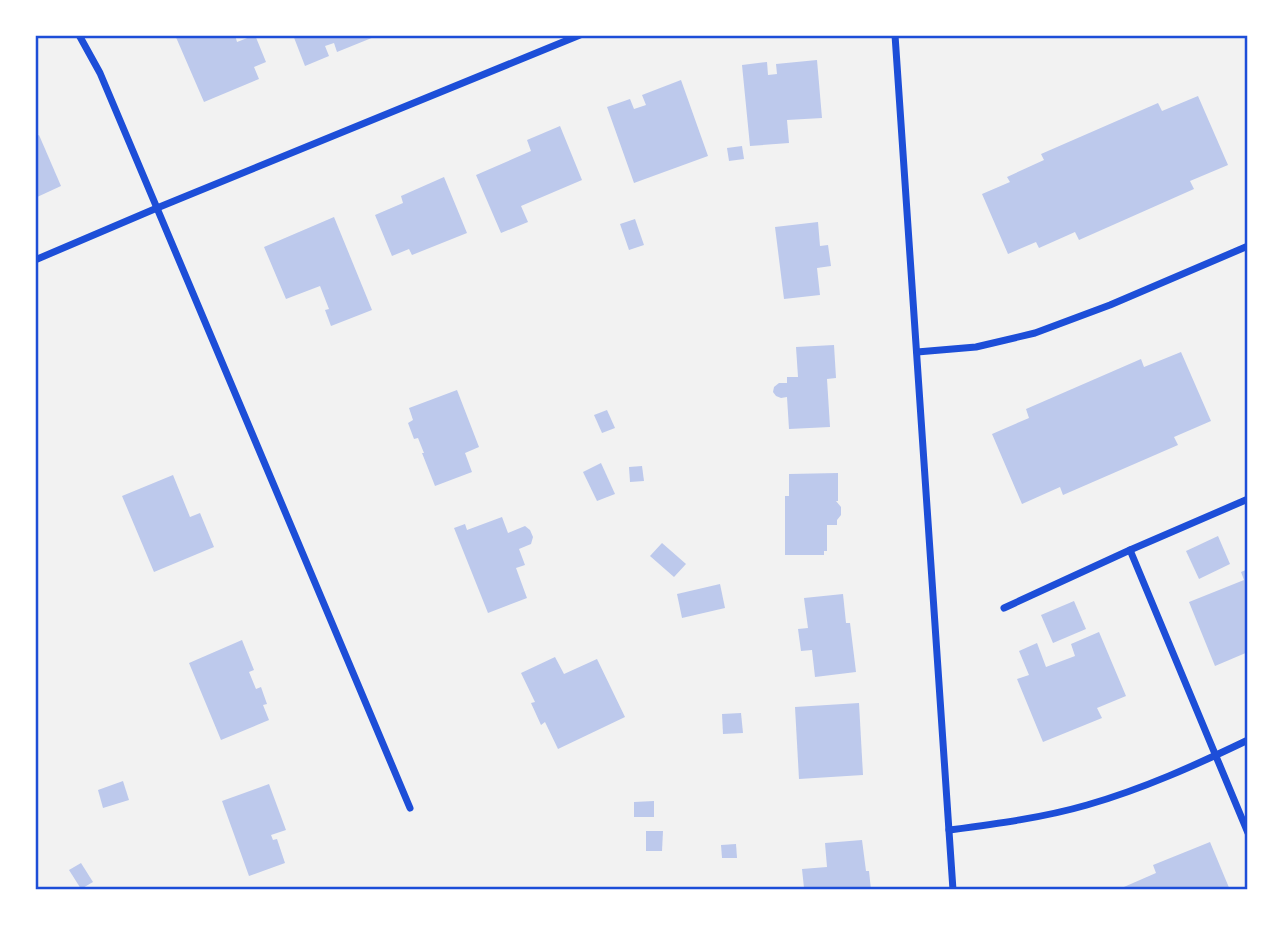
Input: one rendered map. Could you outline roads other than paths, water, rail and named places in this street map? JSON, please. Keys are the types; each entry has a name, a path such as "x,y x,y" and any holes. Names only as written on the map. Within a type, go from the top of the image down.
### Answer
{"street":[{"path":"79,35 100,73 410,808"},
{"path":"35,260 580,35"},
{"path":"895,35 953,890"},
{"path":"916,352 976,346 1035,333 1184,275 1248,246"},
{"path":"1004,608 1248,499"},
{"path":"1130,550 1248,833"},
{"path":"949,830 1018,821 1086,806 1152,784 1248,740"}]}
